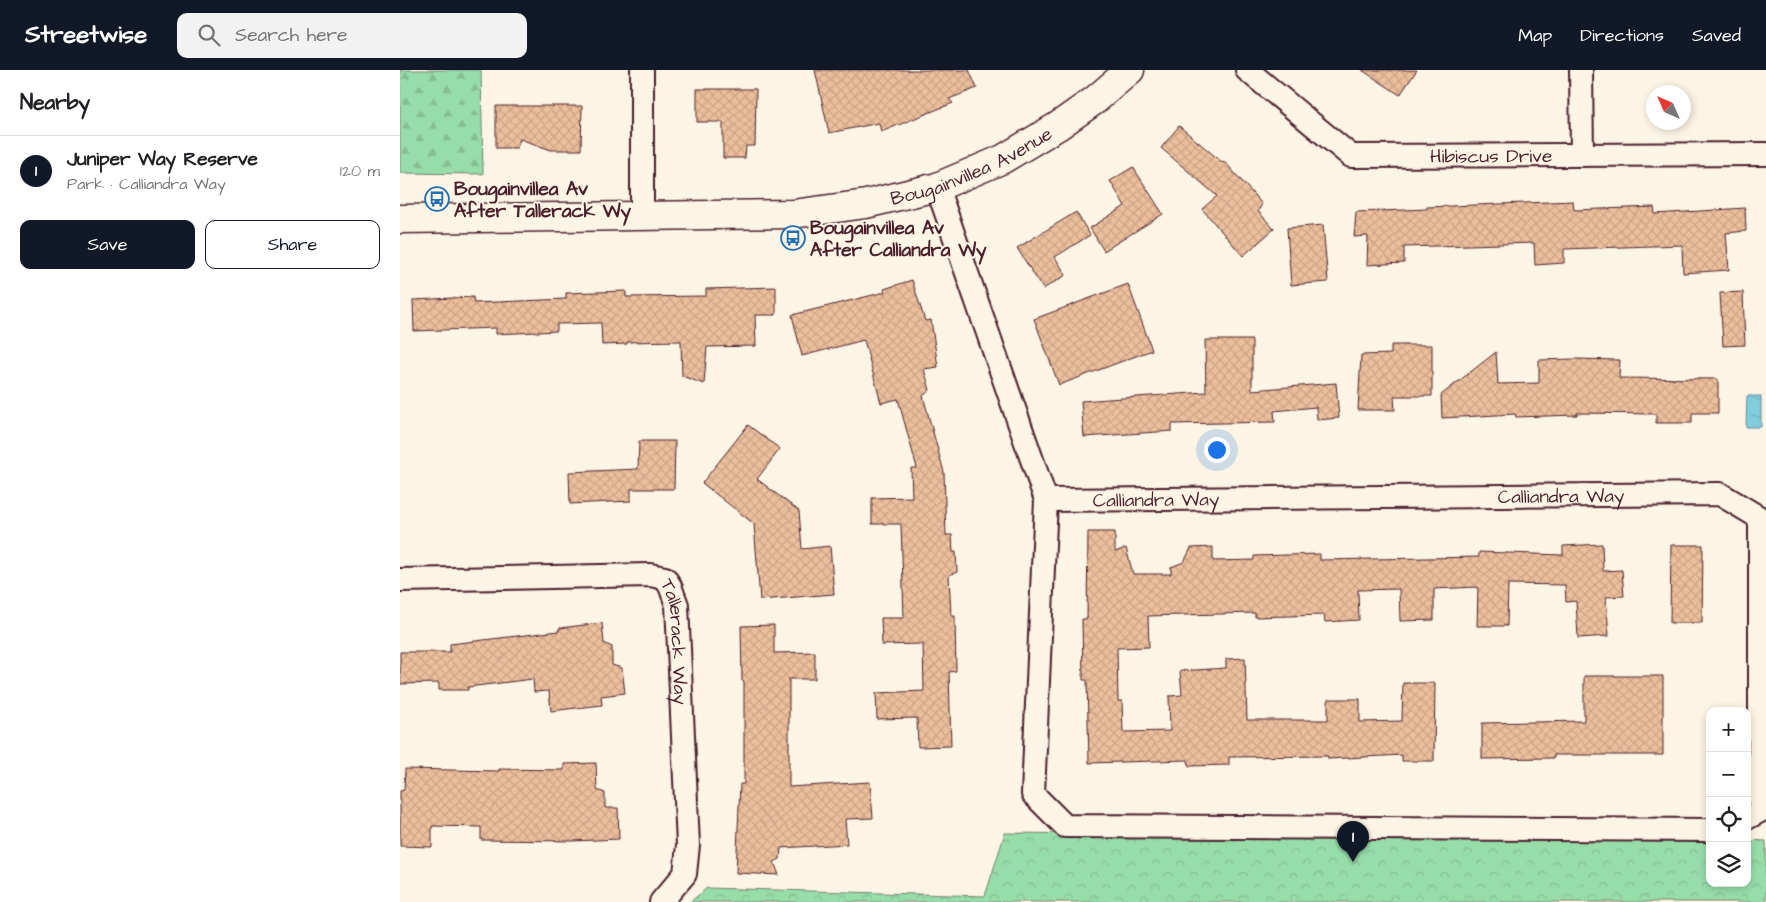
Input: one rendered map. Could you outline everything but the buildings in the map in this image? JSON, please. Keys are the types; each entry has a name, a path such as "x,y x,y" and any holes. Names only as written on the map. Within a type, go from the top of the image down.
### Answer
{"street":[{"path":"642,70 642,217"},
{"name":"Bougainvillea Avenue","path":"400,219 642,217 801,213 866,204 937,187 1003,159 1030,144 1095,100 1130,70"},
{"name":"Hibiscus Drive","path":"1247,70 1351,156 1766,154"},
{"path":"1580,70 1582,155"},
{"path":"937,187 1046,500 1033,794 1065,826 1706,830"},
{"name":"Calliandra Way","path":"1046,500 1720,494 1760,518 1760,811 1751,816"},
{"name":"Tallerack Way","path":"400,580 650,575 666,578 676,605 688,852 685,874 661,902"}],"green space":[{"path":"400,70 481,70 483,174 400,173"},
{"path":"1005,833 1706,840 1706,887 1751,887 1751,840 1766,841 1766,902 690,902 707,888 985,896"}],"water":[{"path":"1747,396 1761,396 1761,427 1746,427"}],"place":[{"name":"Bougainvillea Av After Tallerack Wy","path":"437,199"},
{"name":"Bougainvillea Av After Calliandra Wy","path":"793,238"},
{"name":"Juniper Way Reserve","path":"1353,862"}]}
